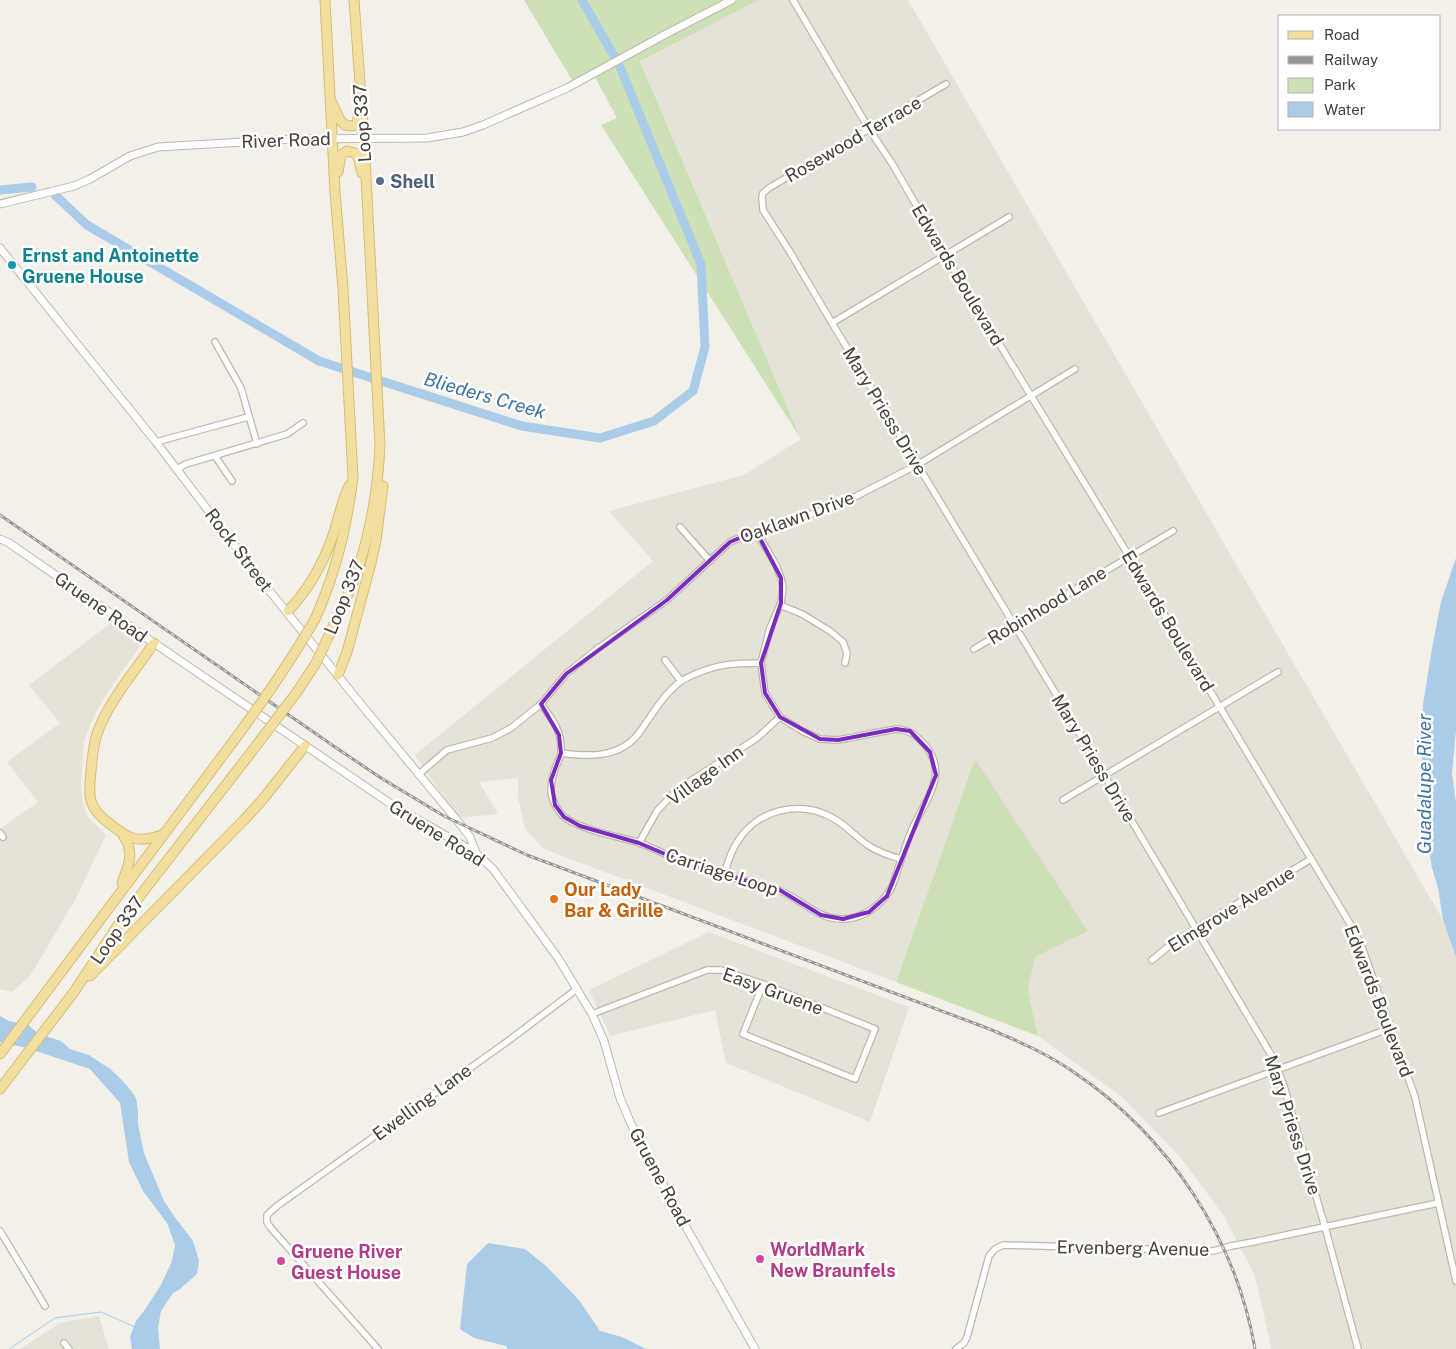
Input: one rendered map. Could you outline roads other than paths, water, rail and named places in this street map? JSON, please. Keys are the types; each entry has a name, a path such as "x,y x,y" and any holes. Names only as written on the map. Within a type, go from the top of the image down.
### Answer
{"main road":[{"name":"Loop 337","path":"0,1054 264,700 315,619 329,586 338,556 350,497 353,458 335,197 325,0"},
{"name":"Loop 337","path":"0,1090 74,992 122,919 297,692 316,663 357,571 376,498 380,445 362,104 354,0"},
{"path":"330,99 342,123 348,126 356,124 358,121 362,104"},
{"path":"335,197 341,155 347,151 355,153 358,157 366,189"},
{"path":"338,675 347,652 376,540 384,480 384,454 379,410"},
{"path":"288,612 305,591 320,566 332,539 343,499 353,476"},
{"path":"154,644 108,710 96,737 92,754 89,790 90,801 102,818 123,834 131,838 146,840 162,835"},
{"path":"74,992 146,917 244,820 304,746"},
{"path":"118,895 131,856 130,848 123,834"}],"street":[{"name":"River Road","path":"0,204 74,186 130,156 158,147 294,139 427,138 463,132 567,88 732,0"},
{"name":"Edwards Boulevard","path":"793,0 1220,706 1354,932 1363,950 1415,1097 1456,1281"},
{"name":"Rosewood Terrace","path":"762,197 763,193 769,188 946,84"},
{"name":"Mary Priess Drive","path":"762,197 764,210 1062,704 1278,1068 1325,1227 1358,1349"},
{"path":"832,323 1009,217"},
{"name":"Rock Street","path":"0,248 177,468 268,588 470,837 476,853"},
{"path":"215,342 241,388 257,444"},
{"name":"Oaklawn Drive","path":"419,774 447,750 492,738 511,728 541,704 566,674 597,649 667,600 730,542 756,531 837,506 917,465 1075,369"},
{"path":"156,442 248,417"},
{"path":"177,468 287,434 303,423"},
{"path":"215,456 232,481"},
{"path":"680,528 710,560"},
{"path":"561,753 582,756 603,755 621,748 637,735 662,699 681,681 709,668 732,663 761,663 770,628 780,605 783,588 776,565 756,531"},
{"name":"Robinhood Lane","path":"974,649 1172,531"},
{"name":"Gruene Road","path":"0,540 9,543 154,644 394,806 476,853 488,863 558,958 592,1014 604,1041 620,1098 632,1126 682,1220 755,1349"},
{"path":"780,605 802,614 830,631 843,642 847,653 845,662"},
{"path":"665,660 681,681"},
{"name":"Carriage Loop","path":"541,704 556,723 559,735 561,753 551,780 550,793 555,805 564,817 580,826 639,843 698,868 778,890 828,918 853,918 869,912 881,902 891,888 914,826 934,784 935,765 933,758 915,734 910,731 896,729 838,740 820,739 802,731 780,717 765,693 761,663"},
{"path":"1063,800 1278,672"},
{"name":"Village Inn","path":"639,843 657,811 672,795 757,738 780,717"},
{"path":"724,876 735,845 749,827 771,813 788,809 802,809 827,815 868,845 901,859"},
{"name":"Elmgrove Avenue","path":"1152,960 1168,946 1196,928 1312,860"},
{"name":"Easy Gruene","path":"592,1014 707,970 721,970 763,984 875,1029 855,1079 743,1034 763,984"},
{"name":"Ewelling Lane","path":"378,1349 270,1227 267,1222 267,1216 276,1206 508,1041 577,989"},
{"path":"1159,1113 1391,1028"},
{"name":"Ervenberg Avenue","path":"956,1349 964,1343 967,1337 989,1256 995,1249 1003,1245 1207,1251 1438,1203"},
{"path":"0,1231 45,1306"},
{"path":"64,1343 69,1349"}],"water":[{"name":"Guadalupe River","path":"1456,558 1456,731 1452,774 1456,802 1456,957 1443,920 1426,834 1421,738 1423,705 1432,648 1441,602"},
{"path":"0,1016 9,1021 28,1025 39,1034 61,1041 70,1049 89,1055 118,1076 136,1098 138,1124 144,1153 164,1201 193,1241 199,1261 197,1274 173,1293 161,1311 158,1327 160,1349 132,1349 130,1337 136,1321 161,1285 172,1261 175,1245 167,1223 143,1191 129,1162 120,1103 90,1069 27,1048 0,1042"},
{"path":"488,1243 525,1249 546,1266 579,1300 600,1331 622,1337 646,1349 508,1349 506,1346 474,1338 460,1329 467,1264"}],"waterway":[{"name":"Blieders Creek","path":"582,0 614,56"},
{"name":"Blieders Creek","path":"55,195 87,225 319,361 522,426 600,438 654,421 693,391 705,347 701,264 620,67"},
{"name":"Blieders Creek","path":"0,190 32,187"},
{"path":"9,1349 55,1318 101,1312 135,1327"}],"railway":[{"path":"0,515 335,747 381,778 444,816 527,855 987,1028 1032,1048 1065,1066 1109,1098 1140,1127 1168,1159 1193,1193 1214,1230 1232,1268 1246,1308 1255,1349"}],"place":[{"name":"Shell","path":"380,181"},
{"name":"Ernst and Antoinette Gruene House","path":"12,265"},
{"name":"Our Lady Bar & Grille","path":"554,899"},
{"name":"WorldMark New Braunfels","path":"760,1259"},
{"name":"Gruene River Guest House","path":"281,1261"}]}
